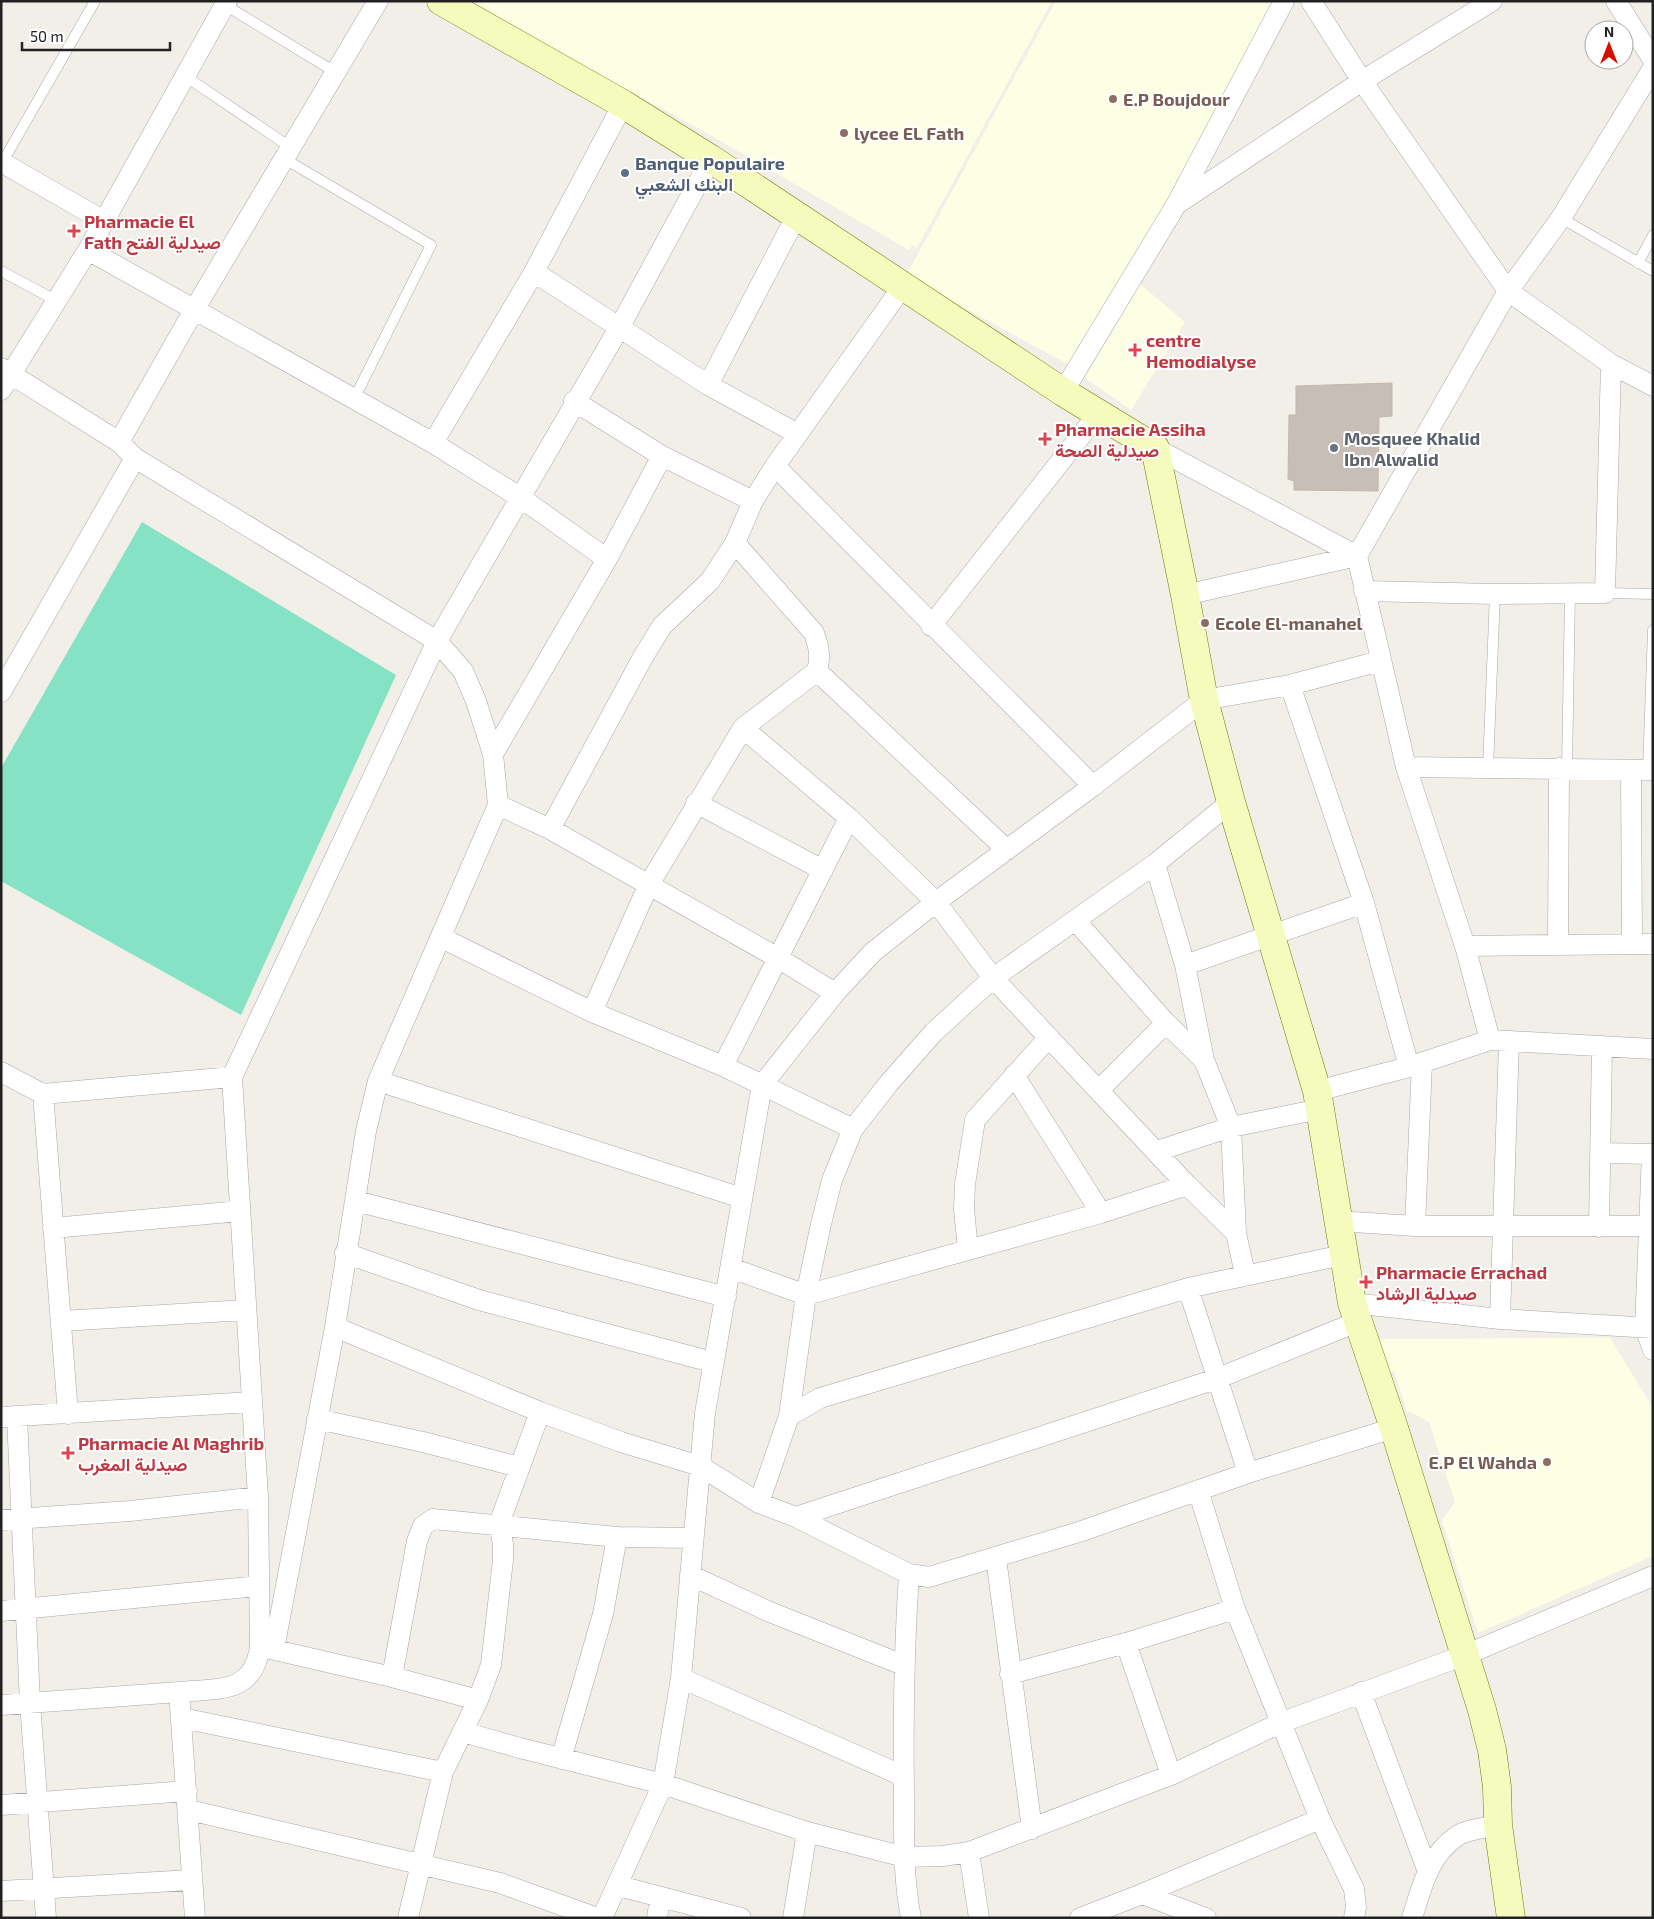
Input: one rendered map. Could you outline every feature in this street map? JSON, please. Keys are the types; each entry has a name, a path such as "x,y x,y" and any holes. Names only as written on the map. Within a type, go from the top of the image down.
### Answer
{"main road":[{"path":"441,1 623,104 711,159 1062,392 1155,448 1185,594 1204,700 1231,802 1319,1100 1342,1255 1355,1312 1466,1655 1492,1750 1497,1786 1498,1825 1510,1918"}],"street":[{"path":"119,442 194,310 378,1"},
{"path":"1062,392 1176,205 1284,1"},
{"path":"1311,1 1362,81 1508,291 1611,364 1653,386"},
{"path":"1176,205 1362,81 1492,1"},
{"path":"1616,1 1653,60"},
{"path":"1,1705 236,1686 247,1679 258,1658 267,1648 317,1419 335,1327 345,1252 356,1201 366,1132 378,1081 442,938 498,805 493,754 476,700 463,671 438,641 135,458 119,442 5,377 57,301 88,250 226,3"},
{"path":"1500,1319 1505,1225 1500,1040 1465,946 1406,767 1357,556 1508,291 1561,218 1653,68"},
{"path":"433,443 534,272 623,104"},
{"path":"267,1648 258,1586 258,1497 232,1077 438,641 521,498 574,401 618,328 711,159"},
{"path":"1,162 104,221"},
{"path":"708,385 797,215"},
{"path":"88,250 433,443 521,498 607,560"},
{"path":"534,272 708,385 798,434"},
{"path":"550,829 643,656 662,626 710,581 735,543 753,501 775,466 903,286"},
{"path":"1364,591 1495,594 1605,593 1611,364"},
{"path":"574,401 662,456 753,501"},
{"path":"932,626 1098,414"},
{"path":"1155,448 1357,556"},
{"path":"493,754 607,560 662,456"},
{"path":"1,692 135,458"},
{"path":"775,466 1093,786"},
{"path":"592,1012 648,886 696,803 743,728 817,671 820,653 814,633 735,543"},
{"path":"1185,594 1357,556"},
{"path":"602,1918 663,1784 681,1678 705,1413 712,1362 726,1298 762,1085 835,993 873,952 936,902 1093,786 1204,700 1290,685 1380,661"},
{"path":"817,671 1006,850"},
{"path":"1290,685 1416,1064 1415,1226"},
{"path":"743,728 849,818 936,902 994,978 1187,1185 1236,1232"},
{"path":"1406,767 1644,770 1632,944"},
{"path":"1558,944 1563,768"},
{"path":"759,1504 789,1416 806,1296 832,1180 853,1128 888,1083 934,1032 994,978 1155,864 1231,802"},
{"path":"696,803 823,870"},
{"path":"498,805 550,829 778,958 835,993"},
{"path":"723,1066 849,818"},
{"path":"1155,864 1185,965 1204,1060 1231,1127 1236,1232 1245,1274"},
{"path":"1185,965 1364,903"},
{"path":"1075,920 1166,1023 1204,1060"},
{"path":"442,938 592,1012 723,1066 853,1128"},
{"path":"1465,946 1653,944"},
{"path":"1100,1090 1166,1023"},
{"path":"968,1250 964,1209 965,1184 972,1132 980,1112 1050,1037"},
{"path":"1157,1151 1319,1100 1416,1064 1500,1040 1653,1049"},
{"path":"1600,1227 1602,1046"},
{"path":"1,1072 43,1094 232,1077"},
{"path":"1014,1075 1101,1213"},
{"path":"378,1081 742,1198"},
{"path":"43,1094 68,1414"},
{"path":"1601,1153 1652,1154 1649,1226 1649,1328 1653,1350"},
{"path":"731,1268 806,1296 1101,1213 1187,1185"},
{"path":"356,1201 726,1298"},
{"path":"53,1228 240,1211"},
{"path":"1337,1221 1415,1226 1649,1226"},
{"path":"345,1252 479,1300 712,1362"},
{"path":"789,1416 820,1398 1188,1288 1245,1274 1342,1255"},
{"path":"1188,1288 1216,1380 1248,1473"},
{"path":"61,1321 246,1310"},
{"path":"796,1517 1216,1380 1355,1312 1649,1328"},
{"path":"335,1327 540,1412 621,1442 700,1466 759,1504 796,1517 909,1574 929,1577 1079,1532 1248,1473 1394,1428"},
{"path":"46,1918 30,1702 23,1518 9,1417 252,1402"},
{"path":"408,1918 443,1772 478,1700 491,1665 503,1560 503,1544 499,1524 540,1412"},
{"path":"317,1419 422,1442 519,1467"},
{"path":"1198,1490 1235,1609 1320,1819 1354,1889 1356,1907 1354,1918"},
{"path":"1,1520 130,1511 258,1497"},
{"path":"392,1677 417,1542 423,1526 433,1518 618,1537 693,1538"},
{"path":"561,1759 602,1614 618,1537"},
{"path":"996,1558 1032,1829"},
{"path":"909,1574 903,1664 904,1857 911,1918"},
{"path":"690,1575 770,1612 903,1664"},
{"path":"463,1732 663,1784 807,1832 904,1857 943,1856 969,1852 1171,1775 1280,1723 1466,1655 1653,1576"},
{"path":"1,1611 258,1586"},
{"path":"1010,1674 1126,1643 1235,1609"},
{"path":"1126,1643 1171,1775"},
{"path":"267,1648 392,1677 478,1700"},
{"path":"681,1678 904,1776"},
{"path":"179,1692 195,1918"},
{"path":"1361,1692 1427,1869"},
{"path":"182,1718 443,1772"},
{"path":"1,1805 188,1800 421,1865 500,1883 597,1918"},
{"path":"1080,1918 1320,1819"},
{"path":"1412,1918 1427,1869 1458,1835 1498,1825"},
{"path":"793,1918 807,1832"},
{"path":"969,1852 979,1918"},
{"path":"1,1891 191,1880"},
{"path":"618,1886 741,1918"},
{"path":"1142,1894 1206,1918"},
{"path":"657,1918 660,1898"}],"lane":[{"path":"1,162 95,1"},
{"path":"226,3 335,72"},
{"path":"185,76 287,152 431,245 354,399"},
{"path":"1561,218 1653,271"},
{"path":"1638,263 1653,236"},
{"path":"1,271 57,301"},
{"path":"1563,768 1570,593"},
{"path":"1605,593 1653,594"},
{"path":"1488,768 1495,594"},
{"path":"1644,770 1652,674 1653,630"}],"shaded area":[{"name":"lycee EL Fath","path":"465,1 1052,1 917,248 912,245 909,250 705,132"},
{"name":"E.P Boujdour","path":"1056,1 1276,1 1075,368 906,276"},
{"name":"centre Hemodialyse","path":"1140,284 1185,322 1131,410 1085,378"},
{"name":"E.P El Wahda","path":"1610,1338 1653,1408 1653,1556 1478,1633 1442,1521 1455,1502 1429,1422 1407,1411 1394,1371 1384,1374 1370,1339"}],"green space":[{"path":"142,522 396,675 241,1015 1,881 1,768"}],"building":[{"name":"Mosquee Khalid Ibn Alwalid","path":"1392,383 1392,416 1379,417 1378,491 1294,490 1294,481 1288,479 1289,415 1296,415 1296,386"}],"place":[{"name":"E.P Boujdour","path":"1113,99"},
{"name":"lycee EL Fath","path":"844,133"},
{"name":"Banque Populaire البنك الشعبي","path":"625,173"},
{"name":"Pharmacie El Fath صيدلية الفتح","path":"74,231"},
{"name":"centre Hemodialyse","path":"1135,350"},
{"name":"Pharmacie Assiha صيدلية الصحة","path":"1045,439"},
{"name":"Mosquee Khalid Ibn Alwalid","path":"1334,448"},
{"name":"Ecole El-manahel","path":"1205,623"},
{"name":"Pharmacie Errachad صيدلية الرشاد","path":"1366,1282"},
{"name":"Pharmacie Al Maghrib صيدلية المغرب","path":"68,1453"},
{"name":"E.P El Wahda","path":"1547,1462"}]}
